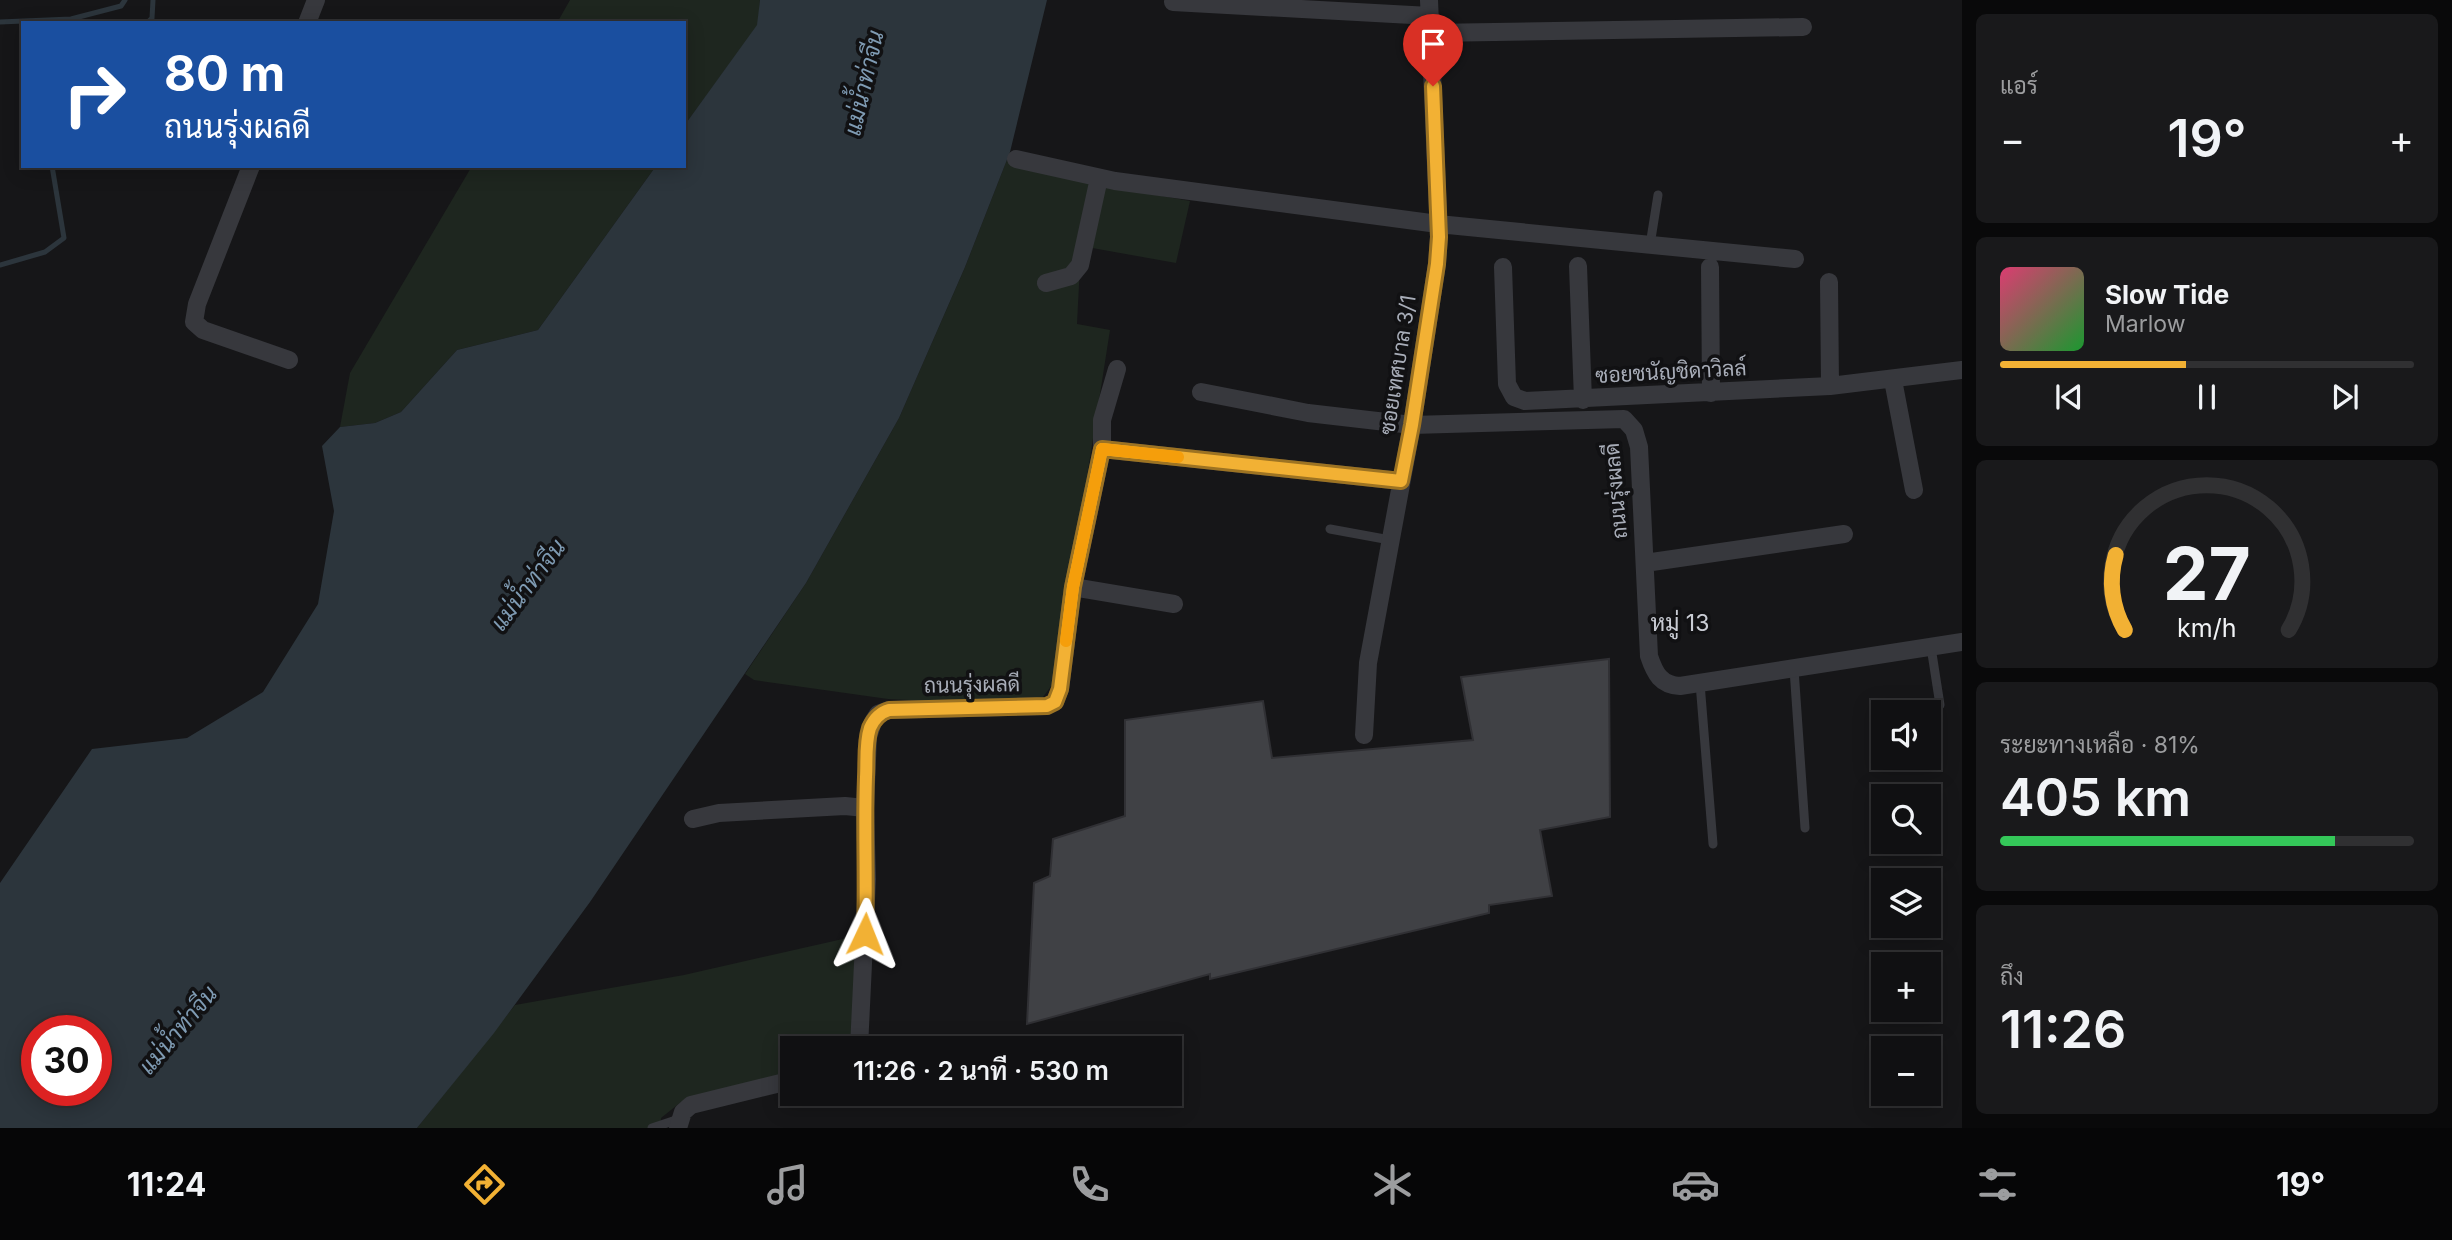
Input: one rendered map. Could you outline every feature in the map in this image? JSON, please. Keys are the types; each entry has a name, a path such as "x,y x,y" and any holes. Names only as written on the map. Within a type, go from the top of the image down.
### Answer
{"street":[{"path":"308,21 316,0"},
{"path":"1173,2 1430,16 1803,27"},
{"name":"ซอยเทศบาล 3/1","path":"1364,735 1368,663 1412,425 1437,264 1438,224 1430,16"},
{"path":"1016,159 1099,178 1438,224 1795,260"},
{"path":"250,168 197,304 194,322 203,330 289,360"},
{"path":"1046,283 1071,276 1080,265 1099,178"},
{"path":"1578,266 1583,400"},
{"name":"ซอยชนัญชิดาวิลล์","path":"1503,267 1507,384 1509,392 1518,400 1583,400 1830,386 1962,370"},
{"path":"1710,267 1711,393"},
{"path":"1829,282 1830,386"},
{"name":"ถนนรุ่งผลดี","path":"860,1036 867,879 865,808 869,731 873,722 883,712 1047,706 1055,702 1060,689 1073,587 1102,449 1102,419 1116,369"},
{"path":"1893,380 1914,490"},
{"name":"ถนนรุ่งผลดี","path":"1201,392 1308,413 1412,425 1624,419 1634,430 1639,447 1649,656 1660,680 1669,685 1700,683 1962,642"},
{"path":"1102,449 1401,481"},
{"path":"1644,563 1844,534"},
{"path":"1073,587 1174,604"},
{"path":"693,819 719,813 845,806 865,808"},
{"path":"678,1123 686,1108 695,1104 780,1083"}],"lane":[{"path":"1650,245 1658,195"},
{"path":"1330,529 1390,540"},
{"path":"1931,646 1939,700"},
{"path":"1794,668 1805,828"},
{"path":"1700,683 1713,844"},
{"path":"652,1128 678,1123"}],"shaded area":[{"path":"570,0 760,0 758,25 686,123 686,21 558,21"},
{"path":"1010,152 1078,166 1083,182 1190,201 1176,263 1081,246 1077,324 1110,330 1055,681 1043,697 972,703 888,699 754,680 745,674 806,583 899,418 965,267"},
{"path":"471,168 655,168 538,330 457,350 401,412 375,423 340,427 350,373"},
{"path":"856,936 854,1036 780,1036 780,1078 681,1102 661,1118 660,1128 417,1128 515,1005 684,975"}],"water":[{"name":"แม่น้ำท่าจีน","path":"760,0 1047,0 1010,152 965,267 899,418 806,583 590,902 494,1033 417,1128 0,1128 0,883 92,749 187,738 263,692 318,604 334,511 322,446 340,427 375,423 401,412 457,350 538,330 655,168 686,168 686,123 757,25"}],"building":[{"path":"1609,659 1610,817 1540,830 1552,896 1489,905 1489,913 1210,979 1210,974 1027,1024 1034,883 1050,876 1053,839 1125,816 1125,720 1263,701 1272,758 1473,740 1461,677"}],"waterway":[{"path":"24,21 71,19 121,6 125,0"},
{"path":"149,21 152,18 153,0"},
{"path":"0,22 21,21"},
{"path":"0,265 45,252 64,238 52,168"}],"slow traffic":[{"path":"1066,641 1073,587 1102,449 1178,457"}],"district":[{"name":"หมู่ 13","path":"1680,623"}],"route":[{"path":"865,934 865,808 868,737 873,722 878,715 889,710 1049,706 1055,702 1060,689 1073,587 1102,449 1401,481 1437,264 1439,237 1433,86"}]}
